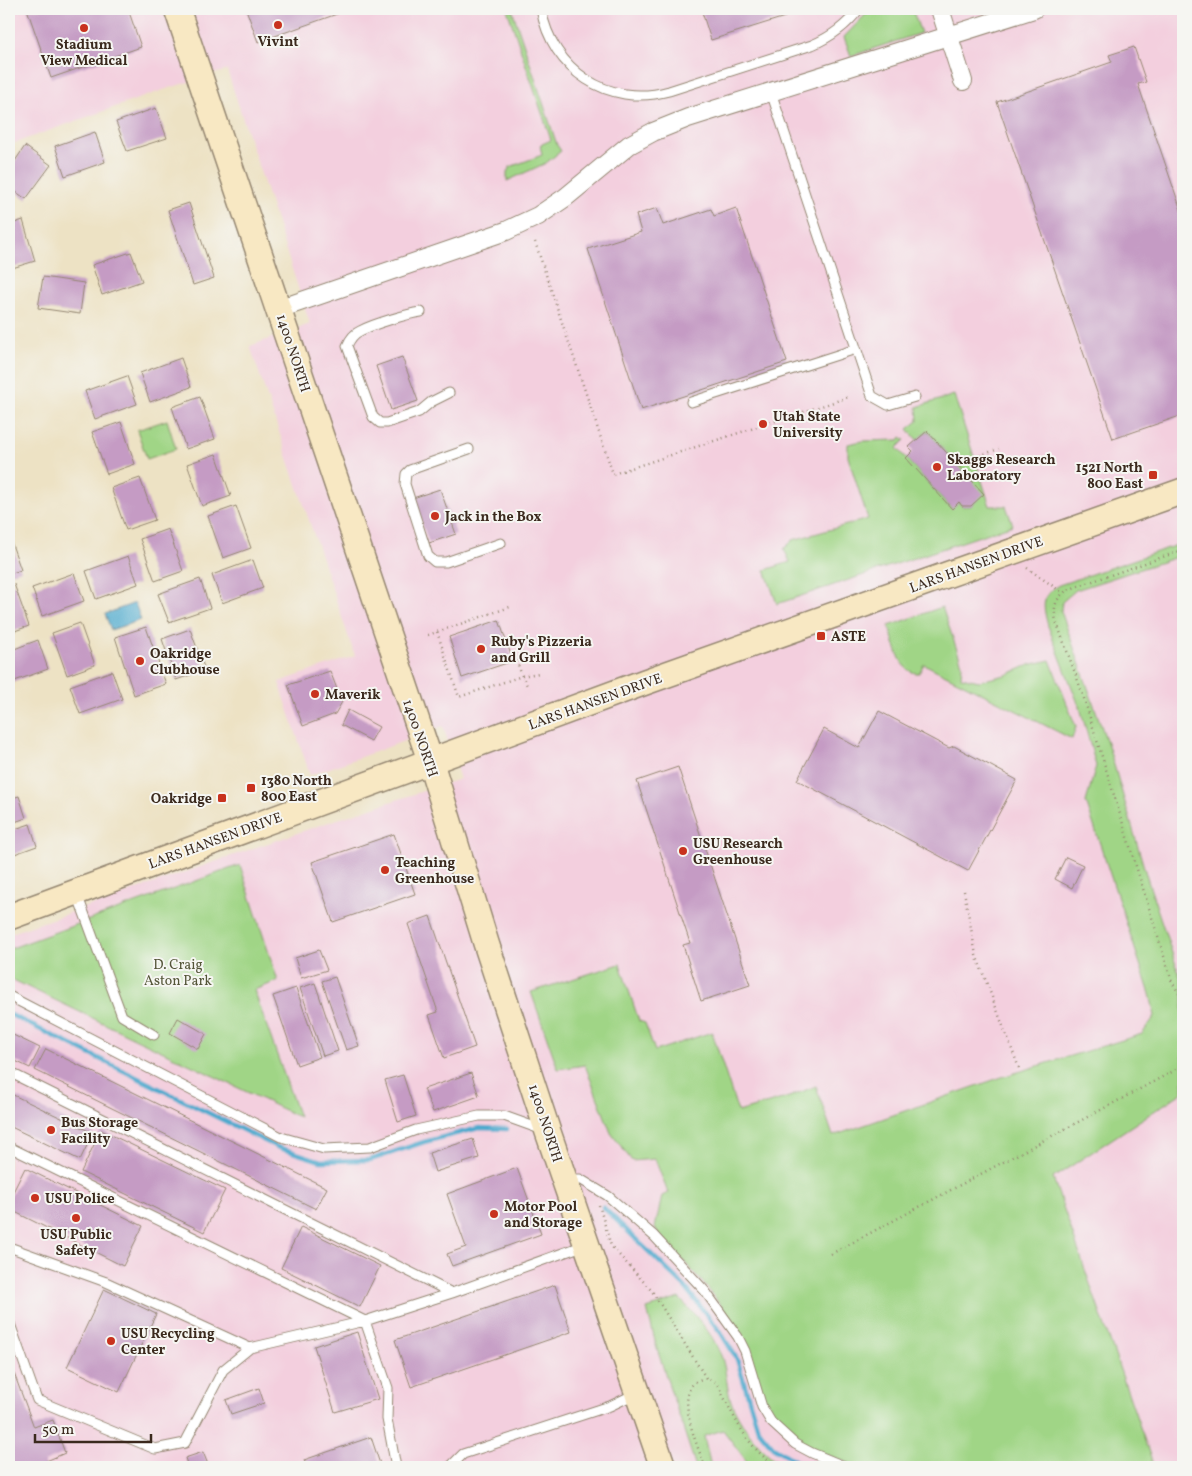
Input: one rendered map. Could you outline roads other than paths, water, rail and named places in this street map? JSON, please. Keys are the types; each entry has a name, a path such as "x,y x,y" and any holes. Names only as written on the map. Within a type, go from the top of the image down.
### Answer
{"main road":[{"name":"1400 NORTH","path":"176,9 430,760 486,943 548,1132 663,1467"},
{"name":"LARS HANSEN DRIVE","path":"9,917 430,760 1183,491"}],"street":[{"path":"940,9 963,81"},
{"path":"279,309 506,231 538,216 566,197 629,145 653,132 688,118 1034,9"}],"lane":[{"path":"541,9 545,26 552,42 561,56 581,76 608,90 621,94 641,96 669,91 812,45 832,35 858,9"},
{"path":"771,92 872,396 888,405 915,397"},
{"path":"421,312 412,313 359,331 350,338 346,346 373,417 380,423 387,423 419,412 449,393"},
{"path":"691,402 856,348"},
{"path":"469,449 410,470 406,474 405,484 428,556 435,562 446,562 501,542"},
{"path":"76,892 122,1016 154,1035"},
{"path":"9,996 280,1137 324,1148 370,1147 416,1130 478,1116 504,1116 548,1132"},
{"path":"9,1072 452,1293"},
{"path":"9,1147 365,1321 388,1388 387,1419 396,1467"},
{"path":"565,1179 580,1179 608,1196 654,1236 725,1316 745,1351 762,1407 771,1422 795,1444 846,1467"},
{"path":"9,1321 37,1400 155,1449 185,1443 223,1370 250,1348 365,1321 452,1293 587,1244"},
{"path":"9,1246 106,1282 250,1348"},
{"path":"450,1467 463,1454 610,1406 638,1393"}],"water":[{"path":"135,603 141,620 111,630 105,614"}],"waterway":[{"path":"9,1014 277,1147 321,1161 370,1160 424,1142 479,1128 507,1129"},
{"path":"603,1207 685,1287 721,1333 737,1359 758,1429 773,1447 805,1467"}],"place":[{"name":"Vivint","path":"278,25"},
{"name":"Stadium View Medical","path":"84,28"},
{"name":"Utah State University","path":"763,424"},
{"name":"Skaggs Research Laboratory","path":"937,467"},
{"name":"1521 North 800 East","path":"1153,475"},
{"name":"Jack in the Box","path":"435,516"},
{"name":"ASTE","path":"821,636"},
{"name":"Ruby's Pizzeria and Grill","path":"481,649"},
{"name":"Oakridge Clubhouse","path":"140,661"},
{"name":"Maverik","path":"315,694"},
{"name":"1380 North 800 East","path":"251,788"},
{"name":"Oakridge","path":"222,798"},
{"name":"USU Research Greenhouse","path":"683,851"},
{"name":"Teaching Greenhouse","path":"385,870"},
{"name":"Bus Storage Facility","path":"51,1130"},
{"name":"USU Police","path":"35,1198"},
{"name":"Motor Pool and Storage","path":"494,1214"},
{"name":"USU Public Safety","path":"76,1218"},
{"name":"USU Recycling Center","path":"111,1341"}],"park label":[{"name":"D. Craig Aston Park","path":"178,972"}]}
